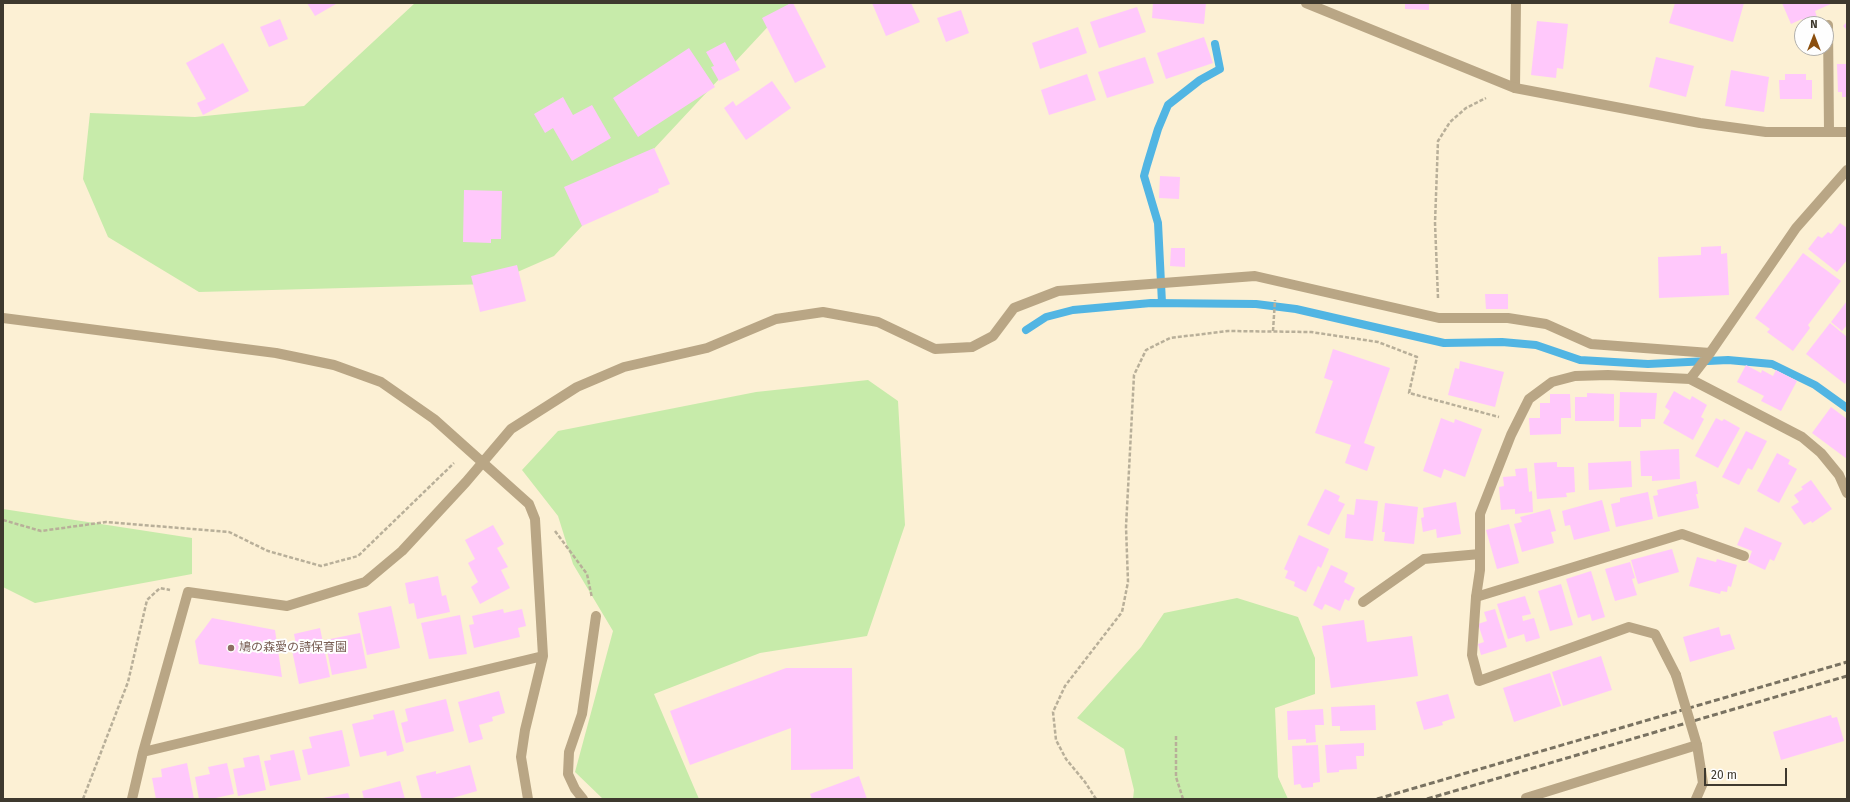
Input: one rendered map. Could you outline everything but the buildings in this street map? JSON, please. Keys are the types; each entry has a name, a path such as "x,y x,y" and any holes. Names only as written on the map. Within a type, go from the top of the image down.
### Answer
{"street":[{"path":"1306,3 1515,88 1700,123 1766,132 1847,132"},
{"path":"1515,88 1516,3"},
{"path":"1828,56 1829,132"},
{"path":"1690,379 1710,353 1796,228 1847,170"},
{"path":"132,799 143,752 188,592 287,606 365,582 402,551 466,482 511,428 577,387 624,367 707,348 776,319 823,312 878,322 935,349 972,347 993,336 1014,308 1058,291 1255,276 1439,318 1508,318 1546,324 1591,344 1710,353"},
{"path":"3,318 276,353 334,365 381,382 434,419 529,504 535,519 542,656 524,730 521,757 528,799"},
{"path":"1696,799 1703,783 1697,745 1676,675 1655,634 1630,627 1479,681 1472,655 1476,597 1480,570 1480,514 1529,399 1552,382 1575,376 1623,375 1690,379 1802,437 1821,453 1839,475 1847,493"},
{"path":"1476,597 1682,534 1744,556"},
{"path":"1363,602 1424,559 1480,554"},
{"path":"583,799 575,789 568,774 569,752 582,714 596,616"},
{"path":"143,752 542,656"},
{"path":"1526,799 1697,745"}],"path":[{"path":"1439,318 1435,223 1438,141 1450,122 1466,108 1498,92 1503,83"},
{"path":"1273,332 1276,281"},
{"path":"1096,799 1085,782 1066,759 1056,740 1053,712 1065,686 1122,612 1128,582 1126,526 1134,375 1146,350 1170,338 1228,331 1311,332 1378,342 1417,357 1409,393 1518,422"},
{"path":"3,520 41,531 106,522 229,532 268,551 321,566 358,556 468,450"},
{"path":"557,532 587,574 596,616"},
{"path":"82,799 128,682 147,600 160,588 188,592"},
{"path":"1176,736 1176,777 1183,799"}],"green space":[{"path":"415,3 790,3 554,256 490,284 199,292 108,237 83,179 90,113 195,117 304,106"},
{"path":"868,380 898,401 905,525 867,636 760,653 654,694 699,799 603,799 575,772 613,631 573,564 558,516 522,470 558,431 756,392"},
{"path":"3,509 192,538 192,574 35,603 3,587"},
{"path":"1237,598 1298,617 1315,658 1315,694 1275,708 1278,777 1288,799 1133,799 1134,790 1124,749 1077,718 1141,647 1164,613"}],"waterway":[{"path":"1162,303 1158,223 1144,176 1158,129 1168,105 1200,80 1220,69 1215,44"},
{"path":"1026,330 1046,317 1073,310 1151,303 1256,304 1296,309 1444,343 1502,342 1536,345 1580,360 1648,364 1728,360 1772,364 1815,385 1847,408"}],"railway":[{"path":"1377,799 1847,662"},
{"path":"1427,799 1847,676"}],"place":[{"name":"鳩の森愛の詩保育園","path":"231,648"}]}
